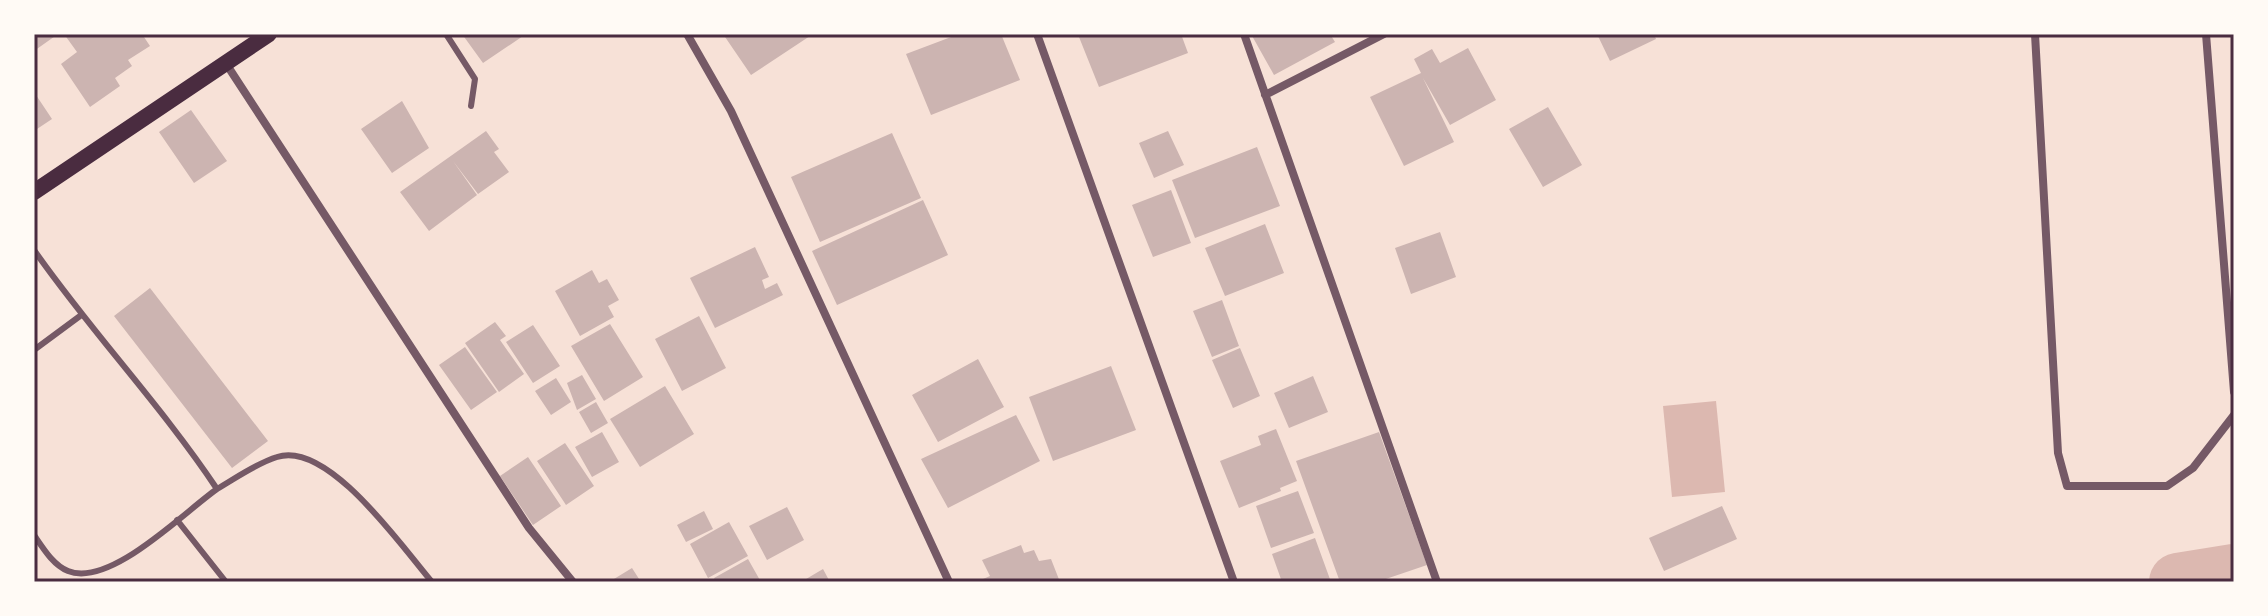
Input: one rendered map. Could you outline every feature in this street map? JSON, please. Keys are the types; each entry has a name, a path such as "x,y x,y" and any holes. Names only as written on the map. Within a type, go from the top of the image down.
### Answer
{"main road":[{"path":"34,192 269,34"}],"street":[{"path":"687,34 731,111 949,582"},
{"path":"1037,34 1234,582"},
{"path":"1244,34 1437,582"},
{"path":"1265,95 1384,34"},
{"path":"2035,34 2058,453 2067,486 2167,486 2193,468 2234,415"},
{"path":"2206,34 2234,392"},
{"path":"225,62 529,528 573,582"}],"lane":[{"path":"446,34 475,79 471,106"},
{"path":"34,250 80,316 186,443 217,489"},
{"path":"34,350 80,316"},
{"path":"34,535 52,560 69,572 88,574 116,566 217,489 279,456 304,456 330,469 432,582"},
{"path":"177,520 226,582"}],"shaded area":[{"path":"1716,401 1725,492 1672,497 1663,406"}],"building":[{"path":"34,34 58,34 34,51"},
{"path":"64,34 142,34 150,46 128,60 132,66 115,78 120,86 90,107 61,64 77,52"},
{"path":"462,34 526,34 483,63"},
{"path":"723,34 813,34 751,75"},
{"path":"959,34 1001,34 1020,80 931,115 906,54"},
{"path":"1086,34 1181,34 1188,53 1099,87 1079,37"},
{"path":"1251,34 1330,34 1335,42 1274,75"},
{"path":"1597,34 1654,34 1656,39 1610,61"},
{"path":"1468,48 1496,100 1450,125 1423,78 1454,142 1404,166 1370,97 1421,73 1414,59 1432,49 1440,63"},
{"path":"34,92 52,119 34,131"},
{"path":"402,101 429,148 392,173 361,129"},
{"path":"1548,107 1582,165 1543,187 1509,129"},
{"path":"191,110 227,161 194,183 159,132"},
{"path":"486,131 499,149 494,152 509,172 478,194 453,161 477,195 429,231 400,192"},
{"path":"1168,131 1184,165 1154,178 1139,143"},
{"path":"892,133 921,198 820,242 791,177"},
{"path":"1257,147 1280,206 1195,238 1172,180"},
{"path":"1171,190 1191,243 1153,257 1132,205"},
{"path":"923,200 948,255 837,305 812,251"},
{"path":"1265,224 1284,273 1225,296 1205,248"},
{"path":"1440,232 1456,277 1411,294 1395,248"},
{"path":"755,247 769,277 762,280 765,289 777,283 783,295 715,328 690,278"},
{"path":"592,270 599,283 607,279 619,300 608,306 614,317 580,336 555,291"},
{"path":"150,288 268,441 232,468 114,316"},
{"path":"1222,300 1239,346 1212,357 1193,311"},
{"path":"699,316 726,368 682,391 655,339"},
{"path":"495,322 506,336 500,340 524,374 499,392 465,343"},
{"path":"610,324 643,377 604,401 571,346"},
{"path":"533,325 560,366 533,383 506,342"},
{"path":"465,347 497,392 471,410 439,365"},
{"path":"1240,348 1260,396 1233,408 1212,360"},
{"path":"978,359 1004,407 938,442 912,395"},
{"path":"1111,366 1136,430 1053,461 1029,397"},
{"path":"582,375 596,399 577,410 567,383"},
{"path":"1313,376 1328,412 1289,428 1274,393"},
{"path":"556,378 571,402 551,415 535,391"},
{"path":"665,386 694,434 640,467 610,419"},
{"path":"596,402 608,423 591,433 579,412"},
{"path":"1016,415 1040,461 948,508 921,459"},
{"path":"1276,429 1297,481 1239,508 1220,461 1261,445 1258,436"},
{"path":"602,432 619,462 592,477 575,447"},
{"path":"1379,432 1427,565 1377,582 1340,582 1296,461"},
{"path":"565,443 594,486 566,505 537,461"},
{"path":"528,457 561,506 533,525 500,476"},
{"path":"1298,491 1314,533 1271,548 1256,506"},
{"path":"1722,506 1737,539 1664,571 1649,538"},
{"path":"787,507 804,540 767,560 749,526"},
{"path":"704,511 713,529 686,542 677,525"},
{"path":"729,522 748,556 708,578 690,544"},
{"path":"1315,538 1331,582 1282,582 1272,554"},
{"path":"1021,545 1024,553 1034,550 1039,561 1051,559 1060,582 976,582 990,576 982,560"},
{"path":"748,559 761,582 716,582 714,578"},
{"path":"632,568 641,582 609,582"},
{"path":"823,569 830,582 801,582"}],"waterway":[{"path":"2178,582 2234,573"}]}
